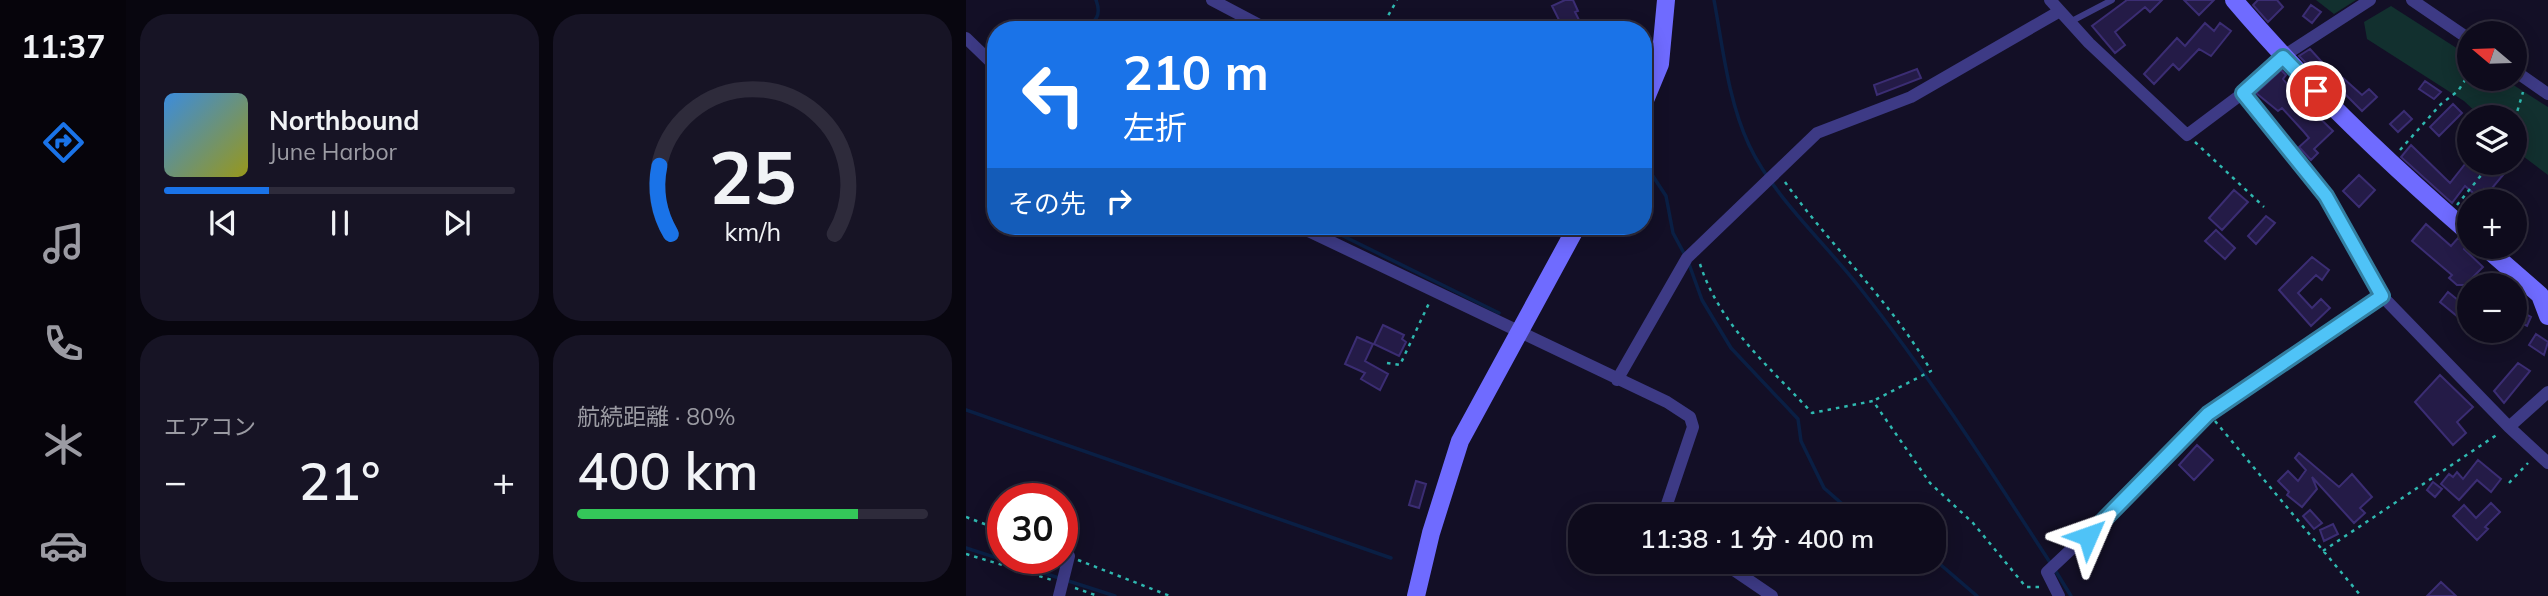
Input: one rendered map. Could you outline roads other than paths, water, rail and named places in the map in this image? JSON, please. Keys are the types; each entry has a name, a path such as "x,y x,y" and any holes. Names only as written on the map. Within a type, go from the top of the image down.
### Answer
{"street":[{"path":"1212,0 1252,21"},
{"path":"1652,83 1660,64 1666,0"},
{"path":"2050,0 2187,135 2243,93 2283,57 2370,0"},
{"path":"2234,0 2283,57 2388,163 2457,222"},
{"path":"2412,0 2457,32"},
{"path":"1616,380 1687,259 1817,133 1911,97 2060,11"},
{"path":"966,37 987,58"},
{"path":"2527,79 2548,94"},
{"path":"2243,93 2326,196 2382,296 2509,427 2548,463"},
{"path":"1317,235 1667,402 1690,417 1693,426 1667,504"},
{"path":"1416,596 1431,533 1460,441 1572,235"},
{"path":"2501,259 2544,290 2548,316"},
{"path":"2057,592 2048,572 2147,478 2208,414 2382,296"},
{"path":"2509,427 2548,391"},
{"path":"1740,574 1772,596"}],"lane":[{"path":"2070,22 2112,0"}],"waterway":[{"path":"1094,21 1098,14 1096,0"},
{"path":"1714,0 1736,110 1759,164 1785,201 1860,288 1910,355 2051,564"},
{"path":"1652,175 1666,196 1673,233 1686,257"},
{"path":"1341,235 1499,313"},
{"path":"1689,264 1702,300 1731,348 1798,419 1801,441 1824,488 1842,504"},
{"path":"966,410 1391,558"},
{"path":"966,548 1115,596"},
{"path":"1946,569 1977,596"},
{"path":"2055,570 2071,596"}]}
